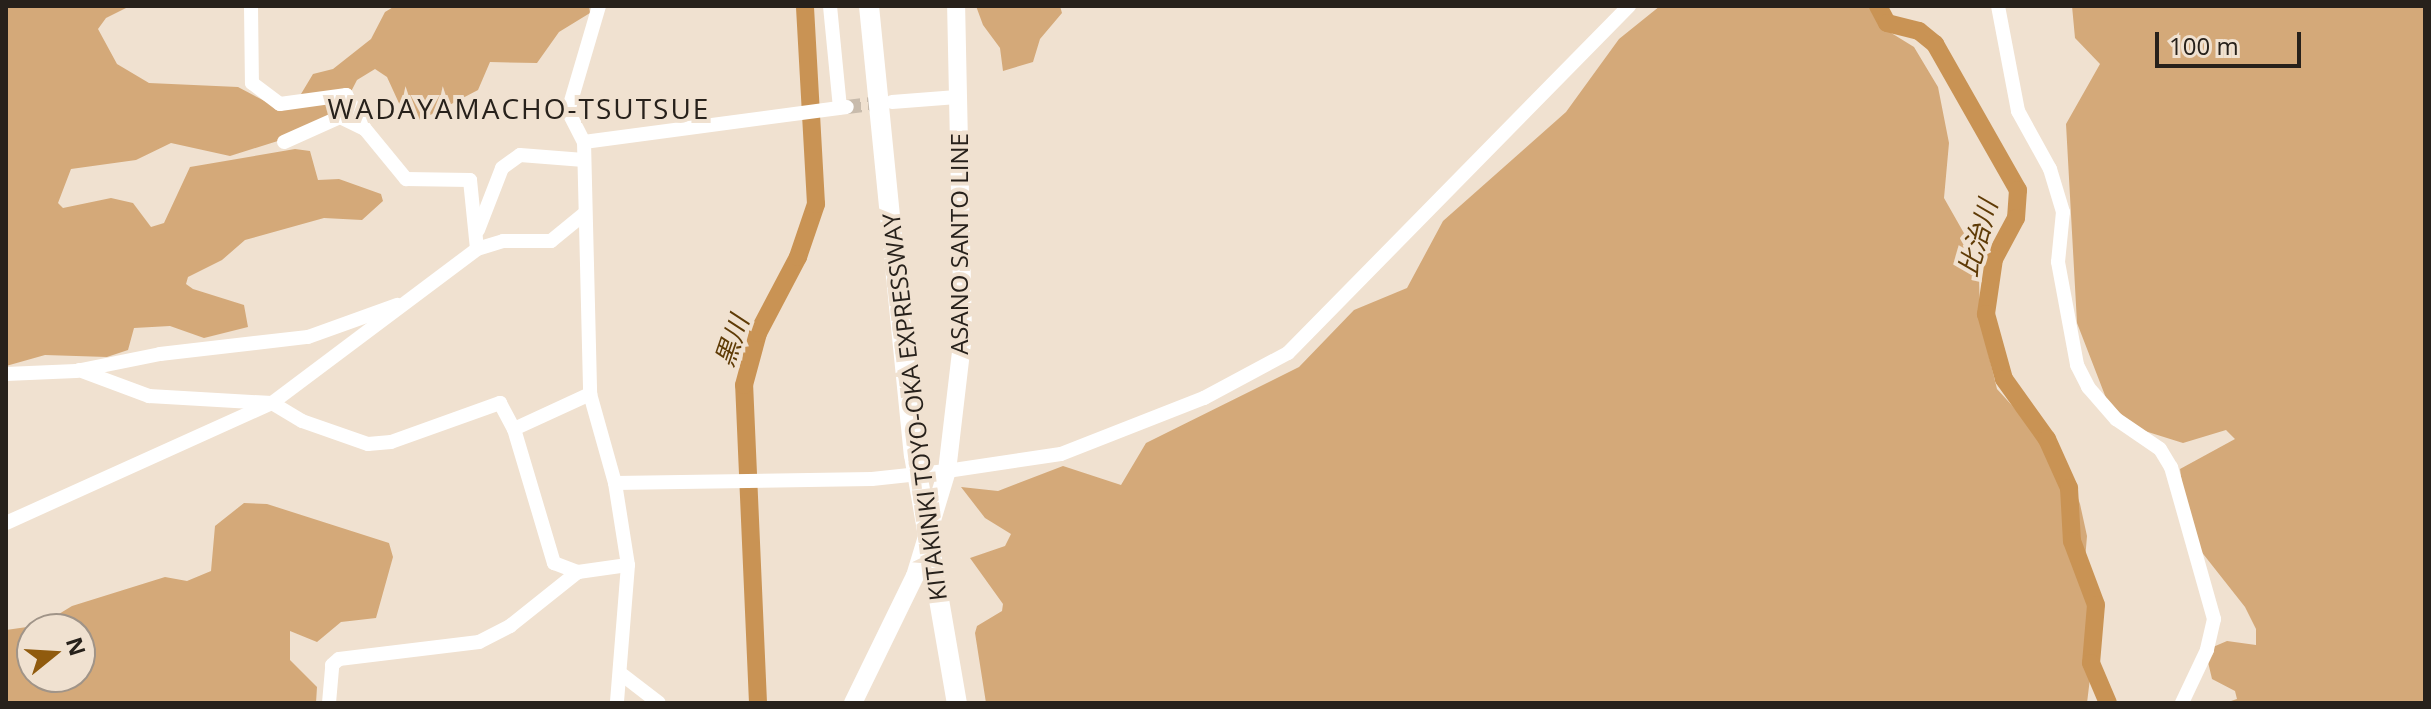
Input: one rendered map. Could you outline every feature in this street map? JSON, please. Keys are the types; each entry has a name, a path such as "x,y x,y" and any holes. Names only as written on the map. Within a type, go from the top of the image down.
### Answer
{"highway":[{"name":"KITAKINKI TOYO-OKA EXPRESSWAY","path":"869,6 914,455 931,576 957,703"},
{"name":"KITAKINKI TOYO-OKA EXPRESSWAY","path":"879,6 885,157"}],"main road":[{"name":"ASANO SANTO LINE","path":"853,703 915,576 947,471 963,335 956,6"}],"street":[{"path":"251,6 252,83 280,104 346,95 365,129 406,179 470,180 477,242"},
{"path":"599,6 568,111 584,142 590,394 615,483 628,565 617,703"},
{"path":"584,142 844,108 830,6"},
{"path":"615,483 872,479 947,471 1088,446 1204,398 1288,353 1629,6"},
{"path":"1998,6 2018,111 2050,169 2063,212 2058,262 2077,365 2116,419 2160,449 2171,467 2214,619 2207,650 2182,703"},
{"path":"892,102 957,97"},
{"path":"284,142 340,117 365,129"},
{"path":"6,523 272,403 415,299 477,242 502,168 520,155 584,160"},
{"path":"477,242 551,241 584,214"},
{"path":"6,374 79,370 308,337 415,299"},
{"path":"79,370 149,396 272,403 302,421 368,444 391,442 500,403 514,429 554,563 578,572 628,565"},
{"path":"514,429 590,394"},
{"path":"329,703 332,665 339,659 479,642 510,626 578,572"},
{"path":"620,673 659,703"}],"shaded area":[{"path":"6,6 130,6 106,18 98,29 117,64 149,83 238,87 278,108 298,99 313,74 333,69 371,39 385,12 395,6 589,6 590,13 559,32 537,63 490,62 478,90 415,123 403,112 387,77 375,69 357,80 340,113 300,134 230,156 171,143 136,160 71,169 58,203 63,208 111,198 133,203 151,227 164,223 190,167 295,149 310,151 318,180 339,179 381,194 383,201 362,220 324,218 245,240 222,260 188,277 186,284 193,289 244,305 248,327 204,338 170,326 134,328 128,350 107,357 45,355 6,366"},
{"path":"976,6 1060,6 1062,13 1040,39 1033,62 1003,71 1000,48 983,25"},
{"path":"1660,6 1873,6 1888,31 1914,47 1938,87 1949,143 1944,198 1969,242 1979,275 1980,320 1997,389 2047,444 2072,481 2080,504 2087,536 2085,560 2098,612 2087,703 986,703 975,633 977,626 1002,611 1003,604 970,558 1005,546 1011,534 985,518 961,487 998,491 1063,466 1121,485 1146,443 1299,367 1354,310 1407,288 1443,221 1566,112 1619,39"},
{"path":"2072,6 2425,6 2425,703 2225,703 2237,699 2235,691 2212,679 2208,662 2213,647 2227,641 2256,645 2256,629 2245,607 2189,536 2180,469 2235,439 2226,430 2183,443 2132,427 2106,398 2077,323 2066,124 2100,64 2075,38"},
{"path":"244,503 267,504 389,543 393,557 376,618 341,622 317,642 290,631 290,660 317,687 316,703 6,703 6,630 16,629 16,693 96,693 96,613 61,613 72,606 165,577 187,581 211,571 215,526"}],"waterway":[{"name":"黒川","path":"758,703 744,385 758,333 798,257 816,204 805,6"},
{"name":"比治川","path":"1878,6 1887,23 1919,31 1935,44 2018,190 2016,218 1994,259 1986,314 2004,379 2047,439 2069,488 2072,541 2096,605 2091,663 2108,703"}],"tunnel":[{"path":"847,107 888,102"}],"district":[{"name":"WADAYAMACHO-TSUTSUE","path":"519,108"}]}
